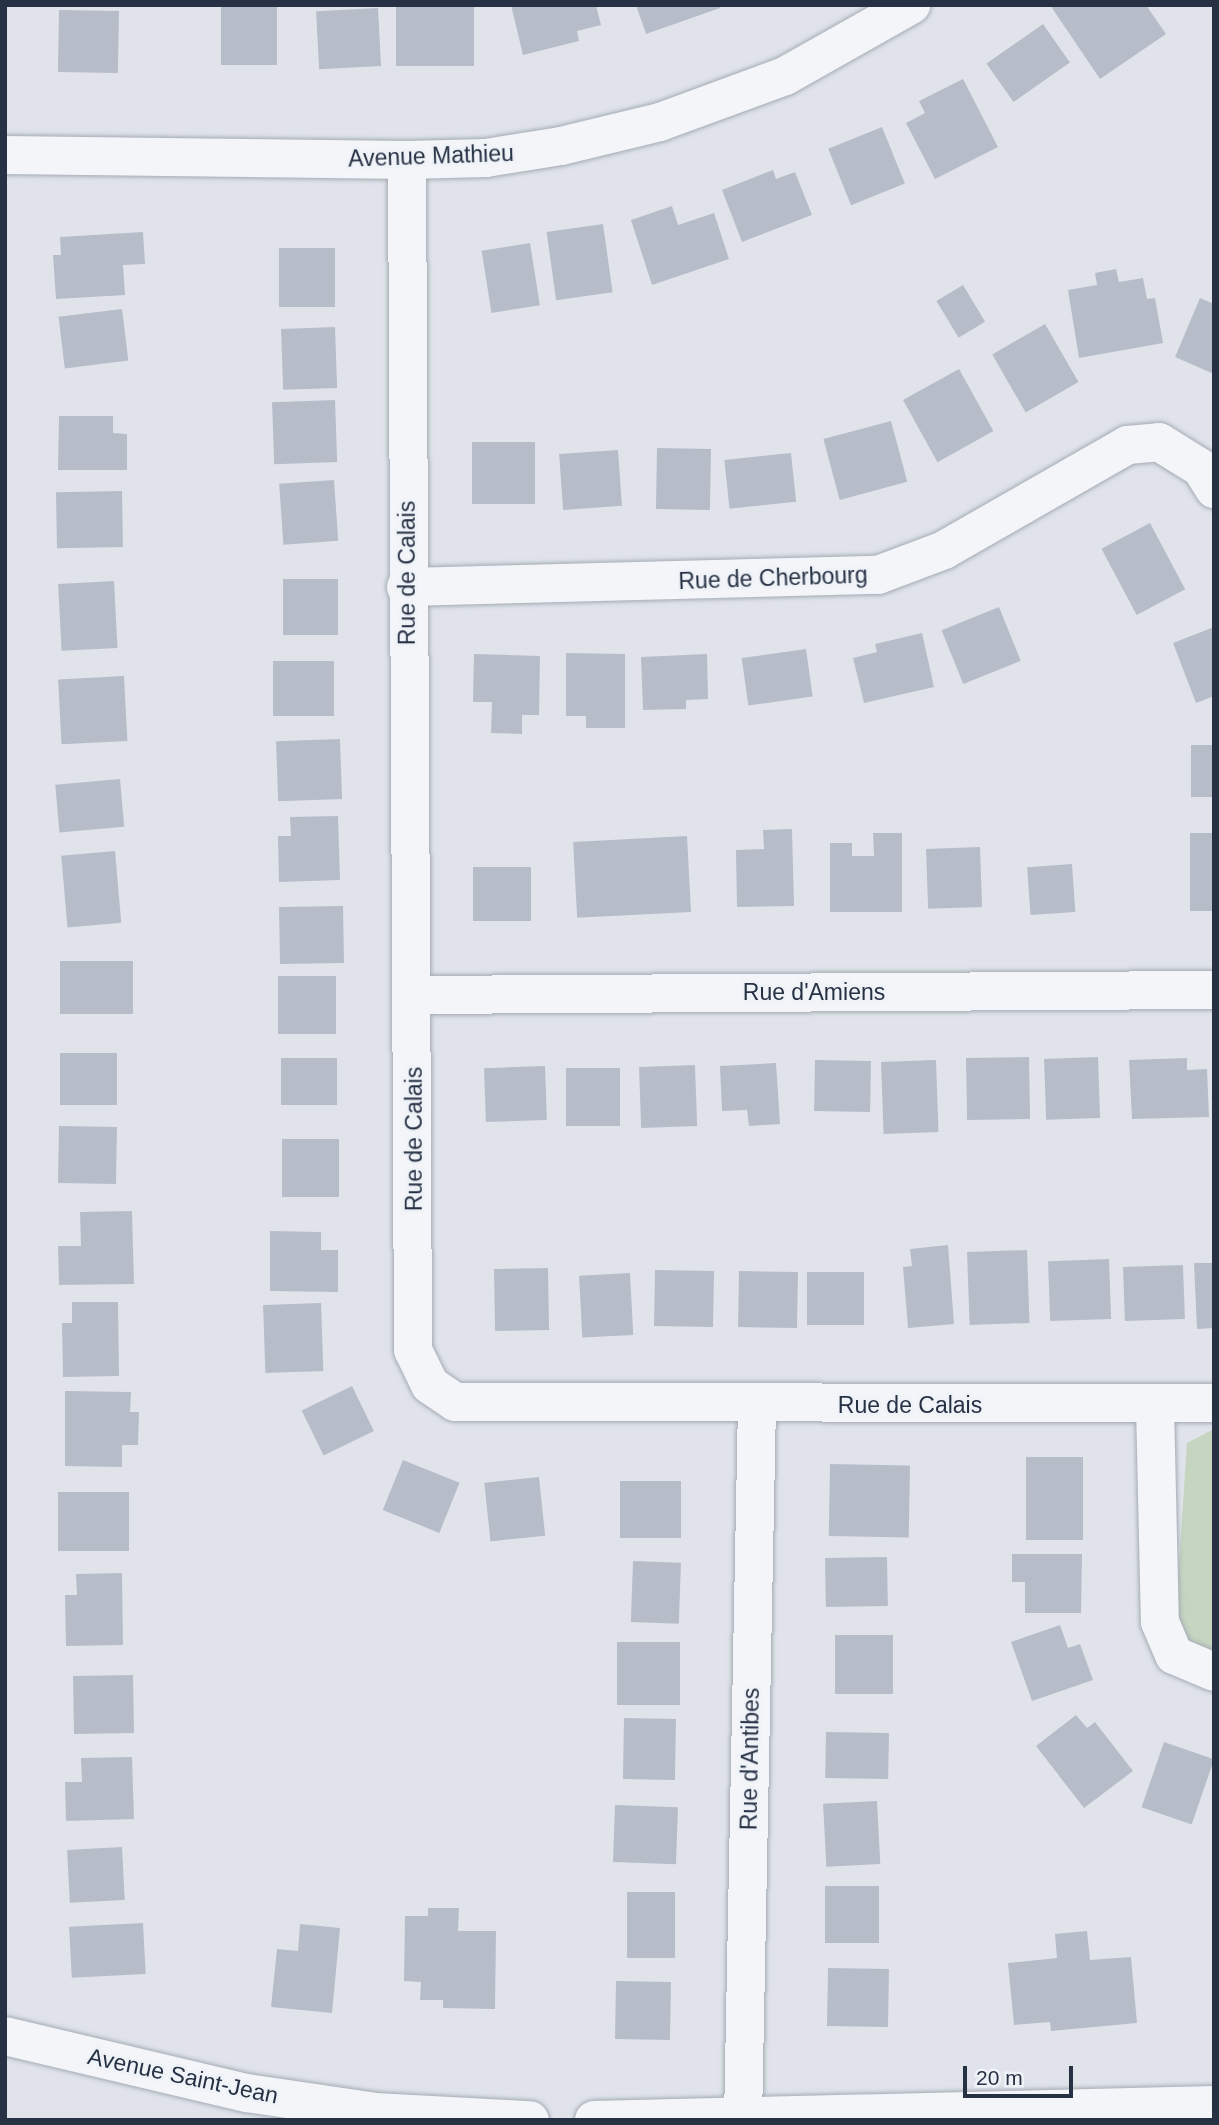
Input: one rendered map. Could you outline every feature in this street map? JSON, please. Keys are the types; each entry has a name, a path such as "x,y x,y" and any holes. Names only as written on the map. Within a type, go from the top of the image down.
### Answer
{"street":[{"name":"Avenue Mathieu","path":"5,155 407,160 486,158 660,122 785,76 911,5"},
{"name":"Rue de Calais","path":"407,160 406,587 415,995 414,1350 430,1385 455,1402 1155,1406 1214,1403"},
{"name":"Rue de Cherbourg","path":"406,587 878,575 944,550 1127,445 1159,442 1201,468 1214,489"},
{"name":"Rue d'Amiens","path":"415,995 1214,990"},
{"name":"Rue d'Antibes","path":"743,2117 757,1404"},
{"path":"1155,1406 1160,1622 1174,1655 1214,1672"},
{"name":"Avenue Saint-Jean","path":"5,2036 247,2093 375,2112 530,2120"},
{"path":"594,2120 1214,2105"}],"green space":[{"path":"1214,1429 1214,1655 1188,1640 1176,1610 1187,1443"}],"building":[{"path":"221,5 277,5 277,65 221,65"},
{"path":"396,5 474,5 474,66 396,66"},
{"path":"511,5 596,5 601,25 577,31 579,41 523,55"},
{"path":"636,5 719,5 720,8 646,34"},
{"path":"1050,5 1146,5 1166,34 1100,79"},
{"path":"378,8 381,66 319,69 316,11"},
{"path":"59,10 119,11 118,73 58,72"},
{"path":"1043,24 1070,63 1013,102 986,64"},
{"path":"963,79 998,147 935,179 906,123 925,113 919,101"},
{"path":"882,127 905,184 851,205 828,149"},
{"path":"773,170 776,179 795,172 812,215 742,242 722,190"},
{"path":"672,206 678,225 714,213 729,259 652,285 631,220"},
{"path":"603,224 613,292 556,300 547,232"},
{"path":"143,232 145,264 123,265 125,295 56,299 53,255 61,255 60,237"},
{"path":"530,243 540,305 491,313 482,251"},
{"path":"279,248 335,248 335,307 279,307"},
{"path":"1116,269 1119,282 1143,278 1147,299 1155,298 1163,343 1079,358 1068,290 1097,285 1095,273"},
{"path":"963,285 985,322 959,338 936,301"},
{"path":"1200,298 1214,304 1214,374 1175,357"},
{"path":"122,309 128,361 65,368 58,317"},
{"path":"1045,324 1078,382 1026,413 992,354"},
{"path":"335,327 337,388 283,390 281,329"},
{"path":"959,369 993,431 937,462 903,400"},
{"path":"335,400 337,462 274,464 272,402"},
{"path":"59,416 113,416 113,433 127,434 127,470 58,470"},
{"path":"891,421 907,482 840,500 823,439"},
{"path":"472,442 535,442 535,504 472,504"},
{"path":"657,448 711,449 710,510 656,509"},
{"path":"618,450 622,506 563,510 559,454"},
{"path":"791,453 796,502 729,509 724,460"},
{"path":"334,480 338,541 283,545 279,484"},
{"path":"122,491 123,547 57,548 56,492"},
{"path":"1150,523 1185,589 1137,615 1101,549"},
{"path":"283,579 338,579 338,635 283,635"},
{"path":"114,581 118,648 62,651 58,584"},
{"path":"999,607 1021,661 963,684 942,630"},
{"path":"1214,627 1214,696 1196,703 1173,643"},
{"path":"922,633 934,687 864,703 853,658 877,652 875,644"},
{"path":"806,649 813,697 748,706 742,658"},
{"path":"566,653 625,654 625,728 586,728 586,716 566,716"},
{"path":"474,654 540,656 539,715 522,715 522,734 491,733 492,702 473,702"},
{"path":"707,654 708,699 686,700 686,709 643,710 641,657"},
{"path":"273,661 334,661 334,716 273,716"},
{"path":"124,676 127,741 61,744 58,679"},
{"path":"340,739 342,799 278,801 276,741"},
{"path":"1191,745 1214,745 1214,797 1191,797"},
{"path":"120,779 124,827 59,832 55,785"},
{"path":"338,816 340,880 279,882 278,836 291,836 290,817"},
{"path":"792,829 794,906 737,907 736,850 764,849 763,830"},
{"path":"873,833 902,833 902,912 830,912 830,843 852,843 852,856 874,856"},
{"path":"1190,833 1214,833 1214,911 1190,911"},
{"path":"687,836 691,912 577,918 573,842"},
{"path":"980,847 982,907 928,909 926,849"},
{"path":"115,851 121,923 67,927 61,856"},
{"path":"1072,864 1075,912 1030,915 1027,867"},
{"path":"473,867 531,867 531,921 473,921"},
{"path":"343,906 344,963 280,964 279,907"},
{"path":"60,961 133,961 133,1014 60,1014"},
{"path":"278,976 336,976 336,1034 278,1034"},
{"path":"60,1053 117,1053 117,1105 60,1105"},
{"path":"1029,1057 1030,1119 967,1120 966,1058"},
{"path":"1098,1057 1100,1118 1046,1120 1044,1059"},
{"path":"281,1058 337,1058 337,1105 281,1105"},
{"path":"1187,1058 1187,1070 1207,1069 1209,1117 1132,1119 1129,1060"},
{"path":"815,1060 871,1061 870,1112 814,1111"},
{"path":"936,1060 939,1132 884,1134 881,1062"},
{"path":"776,1063 780,1124 749,1126 747,1110 722,1111 720,1066"},
{"path":"695,1065 697,1126 641,1128 639,1067"},
{"path":"545,1066 547,1120 486,1122 484,1068"},
{"path":"566,1068 620,1068 620,1126 566,1126"},
{"path":"59,1126 117,1127 116,1184 58,1183"},
{"path":"282,1139 339,1139 339,1197 282,1197"},
{"path":"132,1211 134,1284 59,1285 58,1246 81,1246 80,1212"},
{"path":"270,1231 321,1232 321,1250 338,1250 338,1292 270,1291"},
{"path":"948,1245 954,1324 908,1328 903,1267 912,1266 910,1249"},
{"path":"1027,1250 1030,1323 970,1325 967,1252"},
{"path":"1109,1259 1111,1319 1050,1321 1048,1261"},
{"path":"1194,1263 1214,1263 1214,1328 1197,1329"},
{"path":"1183,1265 1185,1319 1125,1321 1123,1267"},
{"path":"548,1268 549,1330 495,1331 494,1269"},
{"path":"655,1270 714,1271 713,1327 654,1326"},
{"path":"739,1271 798,1272 797,1328 738,1327"},
{"path":"807,1272 864,1272 864,1325 807,1325"},
{"path":"630,1273 633,1335 582,1338 579,1276"},
{"path":"72,1302 118,1302 119,1376 63,1377 62,1323 72,1323"},
{"path":"321,1303 323,1371 265,1373 263,1305"},
{"path":"352,1386 374,1431 324,1455 302,1411"},
{"path":"65,1391 131,1392 130,1412 139,1412 138,1445 122,1445 122,1467 65,1466"},
{"path":"1026,1457 1083,1457 1083,1540 1026,1540"},
{"path":"403,1460 460,1483 439,1533 383,1510"},
{"path":"830,1464 910,1465 909,1537 829,1536"},
{"path":"539,1477 545,1536 490,1541 484,1483"},
{"path":"620,1481 681,1481 681,1538 620,1538"},
{"path":"58,1492 129,1492 129,1551 58,1551"},
{"path":"1012,1554 1082,1554 1081,1613 1025,1613 1025,1582 1012,1582"},
{"path":"887,1557 888,1606 826,1607 825,1558"},
{"path":"633,1561 681,1563 679,1624 631,1622"},
{"path":"122,1573 123,1645 66,1646 65,1595 77,1595 76,1574"},
{"path":"1060,1625 1068,1648 1080,1644 1093,1680 1032,1701 1011,1642"},
{"path":"835,1635 893,1635 893,1694 835,1694"},
{"path":"617,1642 680,1642 680,1705 617,1705"},
{"path":"133,1675 134,1733 74,1734 73,1676"},
{"path":"1076,1715 1087,1728 1095,1722 1133,1771 1084,1808 1036,1746"},
{"path":"624,1718 676,1719 675,1780 623,1779"},
{"path":"826,1732 889,1733 888,1779 825,1778"},
{"path":"1164,1742 1214,1759 1192,1824 1142,1807"},
{"path":"132,1757 134,1819 66,1821 65,1782 82,1782 81,1758"},
{"path":"877,1801 880,1864 826,1867 823,1804"},
{"path":"615,1805 678,1807 676,1864 613,1862"},
{"path":"122,1847 125,1900 70,1903 67,1850"},
{"path":"825,1886 879,1886 879,1943 825,1943"},
{"path":"627,1892 675,1892 675,1958 627,1958"},
{"path":"428,1908 459,1908 458,1931 496,1931 495,2009 443,2008 443,2000 420,2000 421,1982 404,1981 405,1916 428,1916"},
{"path":"143,1923 146,1974 72,1978 69,1927"},
{"path":"300,1924 340,1928 332,2013 271,2007 277,1949 298,1951"},
{"path":"1087,1931 1090,1960 1131,1957 1137,2023 1051,2031 1050,2022 1014,2025 1008,1963 1057,1958 1055,1934"},
{"path":"828,1968 889,1969 888,2027 827,2026"},
{"path":"616,1981 671,1982 670,2040 615,2039"}]}
